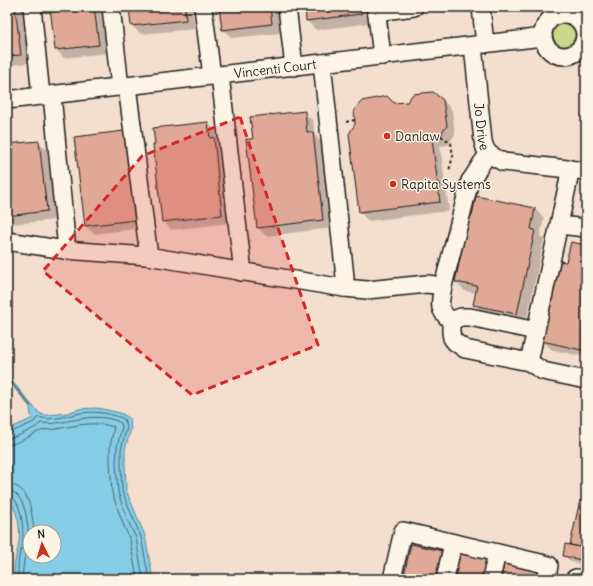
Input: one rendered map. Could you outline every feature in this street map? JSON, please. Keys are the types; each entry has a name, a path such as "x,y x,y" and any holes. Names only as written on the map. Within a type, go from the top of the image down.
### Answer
{"street":[{"path":"32,7 47,96 66,239 65,250"},
{"path":"111,7 148,256"},
{"path":"203,7 216,76 242,264 241,272"},
{"path":"287,7 294,67"},
{"path":"382,56 376,10 414,7"},
{"name":"Jo Drive","path":"481,7 479,45 483,142 485,148 489,154 503,162 578,170"},
{"path":"572,11 582,23 586,38 575,53 562,56 555,54 549,50 545,44 543,37 544,30 551,19 557,15 572,11"},
{"name":"Vincenti Court","path":"7,100 543,37"},
{"path":"322,63 345,277 344,288"},
{"path":"452,321 444,315 441,310 440,303 470,181 478,171 484,159 489,154"},
{"path":"529,362 568,183 578,170"},
{"path":"559,225 586,228"},
{"path":"7,241 65,250 148,256 344,288 367,290 427,284 444,286"},
{"path":"452,321 462,317 470,317 536,331"},
{"path":"452,321 452,338 459,346 465,349 529,362 543,371 586,380"},
{"path":"392,579 403,531 549,565 546,579"},
{"path":"445,579 453,543"},
{"path":"491,579 496,553"},
{"path":"574,579 582,579"}],"path":[{"path":"346,122 355,120"},
{"path":"441,136 451,143 452,156 449,171"},
{"path":"438,184 446,185"}],"highlighted area":[{"path":"240,117 318,345 192,395 43,271 142,156"}],"shaded area":[{"path":"7,7 586,7 586,579 7,579"}],"green space":[{"path":"564,24 572,27 575,35 572,43 564,46 556,43 553,35 556,27"}],"water":[{"path":"31,405 39,413 44,415 95,408 120,413 130,419 131,429 125,449 126,490 145,536 153,579 15,579 14,565 19,542 19,530 16,512 7,498 7,430 33,418 31,415"}],"building":[{"path":"7,7 15,7 21,55 7,56"},
{"path":"50,7 94,7 99,45 55,50"},
{"path":"129,7 185,7 186,20 131,26"},
{"path":"219,7 270,7 272,24 222,30"},
{"path":"305,7 361,7 361,14 306,21"},
{"path":"433,92 443,100 447,126 440,137 432,138 440,202 359,212 349,134 355,124 354,110 362,101 387,96 394,103 407,102 413,94"},
{"path":"305,111 307,132 313,132 323,220 257,228 246,139 253,139 250,117"},
{"path":"208,122 210,138 214,137 222,215 162,222 153,144 155,144 153,128"},
{"path":"124,131 135,220 85,226 74,137"},
{"path":"39,141 47,211 7,216 7,144"},
{"path":"476,196 535,208 531,229 535,230 517,314 473,305 477,286 455,282 469,216 472,216"},
{"path":"571,242 586,245 586,351 542,341 559,261 566,262"},
{"path":"580,500 586,502 586,548 570,545"},
{"path":"411,544 442,551 436,579 403,579"},
{"path":"565,544 586,548 586,561 563,556"},
{"path":"457,553 489,560 485,579 452,579"},
{"path":"504,563 537,570 535,579 501,579"}],"waterway":[{"path":"7,377 30,405"}],"place":[{"name":"Danlaw","path":"387,136"},
{"name":"Rapita Systems","path":"393,184"}]}
